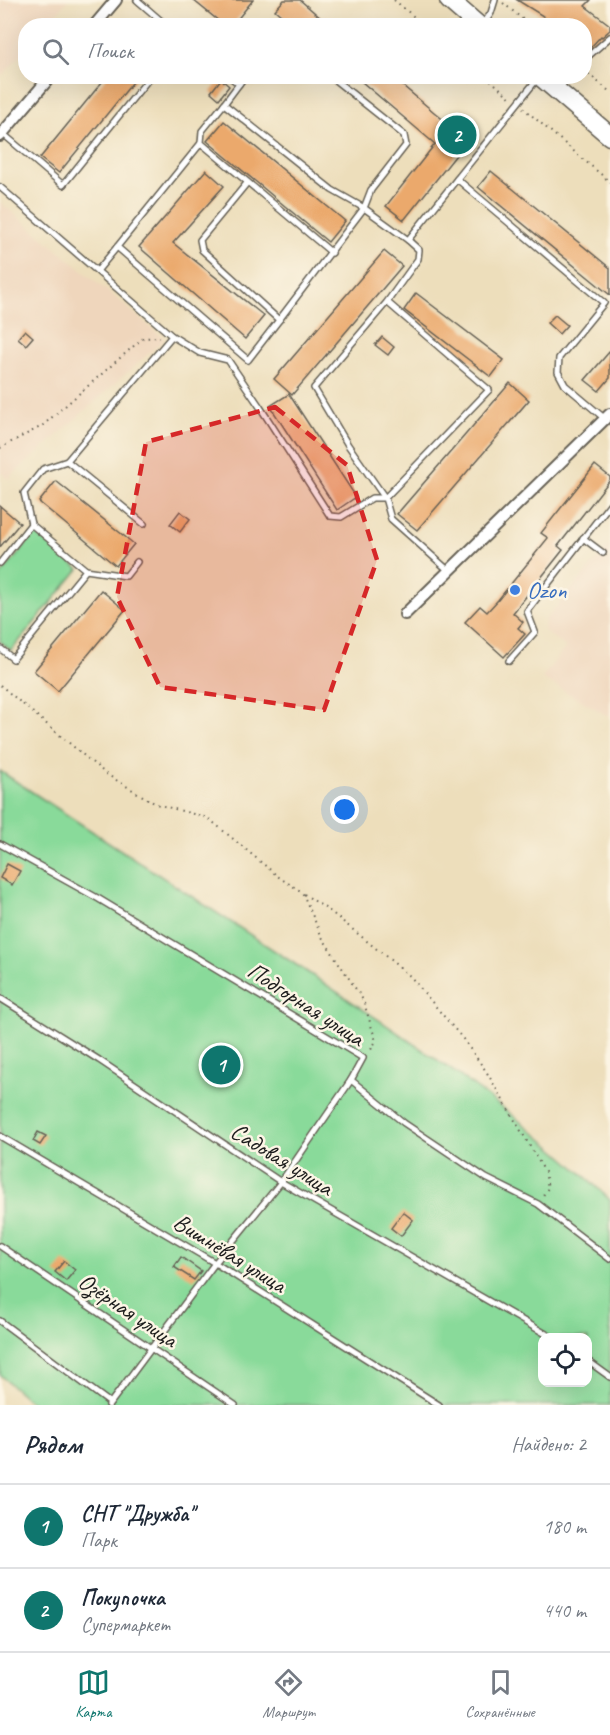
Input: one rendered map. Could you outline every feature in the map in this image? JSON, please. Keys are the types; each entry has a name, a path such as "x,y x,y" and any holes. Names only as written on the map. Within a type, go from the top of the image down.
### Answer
{"main road":[{"path":"449,0 471,18"},
{"path":"549,84 610,136"}],"street":[{"path":"101,18 116,0"},
{"path":"1,133 44,84"},
{"path":"405,614 607,416"}],"lane":[{"path":"137,0 158,18"},
{"path":"487,18 495,0"},
{"path":"592,54 610,37"},
{"path":"1,133 63,185 145,84"},
{"path":"98,270 201,143 202,131 239,84"},
{"path":"117,247 248,360 332,253 364,208 371,190 406,145 404,135 340,84"},
{"path":"408,240 533,84"},
{"path":"557,91 563,84"},
{"path":"224,104 332,190 364,208 419,250 418,259 387,302 314,388 348,445 385,498 392,519 448,570"},
{"path":"201,143 332,253"},
{"path":"456,178 604,303 559,358 558,372 565,385 607,416"},
{"path":"247,183 200,240 202,250 279,320"},
{"path":"0,186 172,336 200,353 228,360 330,516 341,517 372,498 385,498 489,390 387,302"},
{"path":"138,562 126,576 86,570 31,524 24,493 43,470 67,461 172,336"},
{"path":"67,461 144,524"},
{"path":"509,661 534,632 527,611 610,504"},
{"path":"0,563 31,524"},
{"path":"583,538 603,553"},
{"path":"0,648 13,658 86,570"},
{"name":"Подгорная улица","path":"0,844 119,910 363,1058 351,1080 404,1123 486,1178 538,1204 610,1259"},
{"name":"Садовая улица","path":"0,998 99,1060 281,1182 544,1333"},
{"path":"0,1321 109,1404 215,1263 281,1182 351,1080"},
{"name":"Вишнёвая улица","path":"0,1136 215,1263 439,1405"},
{"name":"Озёрная улица","path":"0,1246 235,1405"},
{"path":"592,1364 610,1377"}],"path":[{"path":"394,0 415,18"},
{"path":"500,0 521,18"},
{"path":"592,76 610,92"},
{"path":"495,84 610,182"},
{"path":"0,448 42,426 143,338 172,336"},
{"path":"0,685 106,774 156,804 208,818 280,878 331,912 410,976 463,1039 486,1071 545,1172 548,1188 538,1204"},
{"path":"302,892 322,937 363,1000 376,1041 372,1050 363,1058"}],"highlighted area":[{"path":"275,407 347,465 377,560 324,710 160,687 117,597 146,442"}],"shaded area":[{"path":"0,0 68,0 52,18 18,18 18,58 3,75 0,73"},
{"path":"0,202 165,339 8,479 0,472"},
{"path":"610,545 610,717 542,678 566,647 544,631 545,620"}],"green space":[{"path":"35,533 79,569 11,651 0,641 0,576"},
{"path":"0,771 422,1049 538,1136 610,1200 610,1405 34,1405 0,1375"}],"building":[{"path":"193,0 253,0 238,18 215,18"},
{"path":"284,0 300,0 321,18 284,18 275,10"},
{"path":"517,0 591,0 585,6 610,25 610,30 592,46 592,18 545,18"},
{"path":"100,84 131,84 59,173 40,158"},
{"path":"217,84 229,86 219,99 211,92"},
{"path":"364,84 401,84 453,128 457,123 472,135 404,220 386,206 435,144"},
{"path":"224,121 345,221 328,242 207,141"},
{"path":"206,170 224,186 173,243 264,316 245,339 139,247"},
{"path":"491,171 610,268 610,295 478,187"},
{"path":"384,251 402,266 292,395 274,379"},
{"path":"416,293 504,360 491,377 404,310"},
{"path":"555,315 567,325 559,334 547,323"},
{"path":"25,330 33,337 26,345 18,338"},
{"path":"382,337 394,347 388,355 375,345"},
{"path":"610,351 610,378 599,391 585,380"},
{"path":"510,383 529,400 417,530 397,514"},
{"path":"289,394 356,497 337,510 270,406"},
{"path":"595,465 610,477 610,480 558,546 563,550 513,613 523,622 518,628 525,634 504,657 465,622 480,606 487,612 498,600 548,538 541,533"},
{"path":"56,481 134,544 116,566 39,502"},
{"path":"0,506 20,523 0,547"},
{"path":"180,511 190,519 180,532 170,524"},
{"path":"101,590 125,610 58,691 34,671"},
{"path":"7,864 20,871 12,885 0,878"},
{"path":"38,1132 46,1136 40,1145 33,1141"},
{"path":"403,1212 413,1220 401,1236 391,1228"},
{"path":"181,1257 201,1271 194,1280 174,1267"},
{"path":"64,1261 75,1270 66,1281 55,1272"}],"place":[{"name":"Покупочка","path":"457,135"},
{"name":"Ozon","path":"515,590"},
{"name":"СНТ \"Дружба\"","path":"221,1065"}]}
